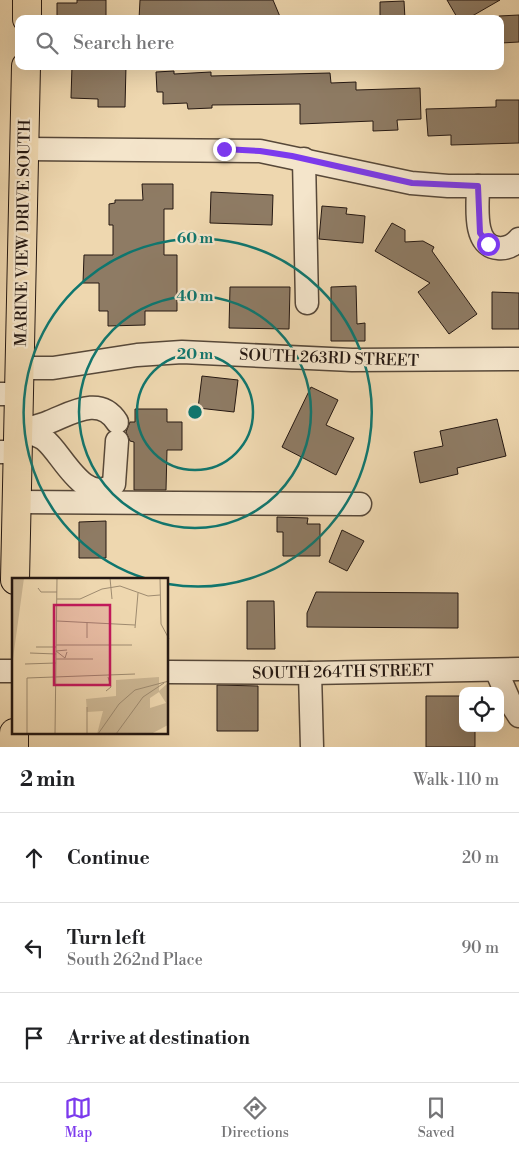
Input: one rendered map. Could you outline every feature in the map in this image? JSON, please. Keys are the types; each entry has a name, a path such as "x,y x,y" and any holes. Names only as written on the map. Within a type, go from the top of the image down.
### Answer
{"main road":[{"path":"27,0 27,15"},
{"name":"MARINE VIEW DRIVE SOUTH","path":"15,578 8,542 17,502 12,445 13,385 25,149 26,70"},
{"path":"14,734 14,747"}],"street":[{"path":"25,149 224,149 260,151 412,183 519,186"},
{"path":"304,159 307,303"},
{"path":"478,186 479,226 483,239 494,248 501,248 515,244 519,238"},
{"name":"SOUTH 263RD STREET","path":"13,385 53,368 137,355 182,352 352,360 519,359"},
{"path":"86,408 102,409 112,415 117,432 114,484 109,488 99,489 88,486 75,478 46,440 12,445 86,408"},
{"path":"17,502 360,504"},
{"name":"SOUTH 264TH STREET","path":"169,672 310,673 519,669"},
{"path":"496,670 510,702 519,716"},
{"path":"310,673 312,747"}],"building":[{"path":"77,0 106,0 106,15 57,15 57,3 77,3"},
{"path":"140,0 273,0 279,15 139,15"},
{"path":"447,0 500,0 474,15 456,15"},
{"path":"404,1 405,15 380,15 380,2"},
{"path":"519,15 519,42 504,43 504,16"},
{"path":"72,70 126,70 125,107 98,107 98,99 71,98"},
{"path":"174,71 174,74 211,72 211,76 330,73 331,83 356,82 356,90 420,88 421,119 397,120 398,130 373,131 373,121 300,124 300,104 212,105 212,108 188,109 187,103 163,104 163,92 157,92 156,72"},
{"path":"496,100 519,100 519,143 451,145 451,135 428,136 426,109 496,107"},
{"path":"142,184 173,184 173,209 164,209 164,255 177,255 177,311 145,311 145,325 108,326 108,311 99,311 99,283 83,283 84,255 113,255 113,225 109,225 109,204 115,203 115,200 143,200"},
{"path":"211,192 273,195 272,225 210,223"},
{"path":"322,206 347,208 346,214 365,216 363,243 319,239"},
{"path":"392,223 405,230 405,242 423,241 434,247 432,251 477,314 449,334 418,292 430,283 375,251"},
{"path":"356,286 357,324 365,323 365,341 331,341 331,287"},
{"path":"230,287 290,287 289,329 229,328"},
{"path":"492,292 519,293 519,329 492,329"},
{"path":"202,376 238,380 234,412 198,408"},
{"path":"311,387 338,400 326,425 354,438 336,475 282,447"},
{"path":"135,409 167,409 167,422 182,422 182,450 167,450 166,490 134,490 134,442 130,441 126,432 130,422 135,422"},
{"path":"497,419 506,456 457,468 458,474 420,483 414,452 443,446 440,431"},
{"path":"277,517 308,518 307,524 320,524 320,556 283,556 283,532 277,532"},
{"path":"106,521 106,558 79,558 79,522"},
{"path":"342,530 364,541 347,571 329,562"},
{"path":"316,592 458,593 458,628 307,627 307,613"},
{"path":"247,601 274,601 275,649 247,649"},
{"path":"217,685 258,686 258,731 217,731"},
{"path":"426,696 459,696 459,732 475,732 475,747 426,747"}],"route":[{"path":"224,149 260,151 292,156 412,183 478,186 480,233 488,244"}]}
